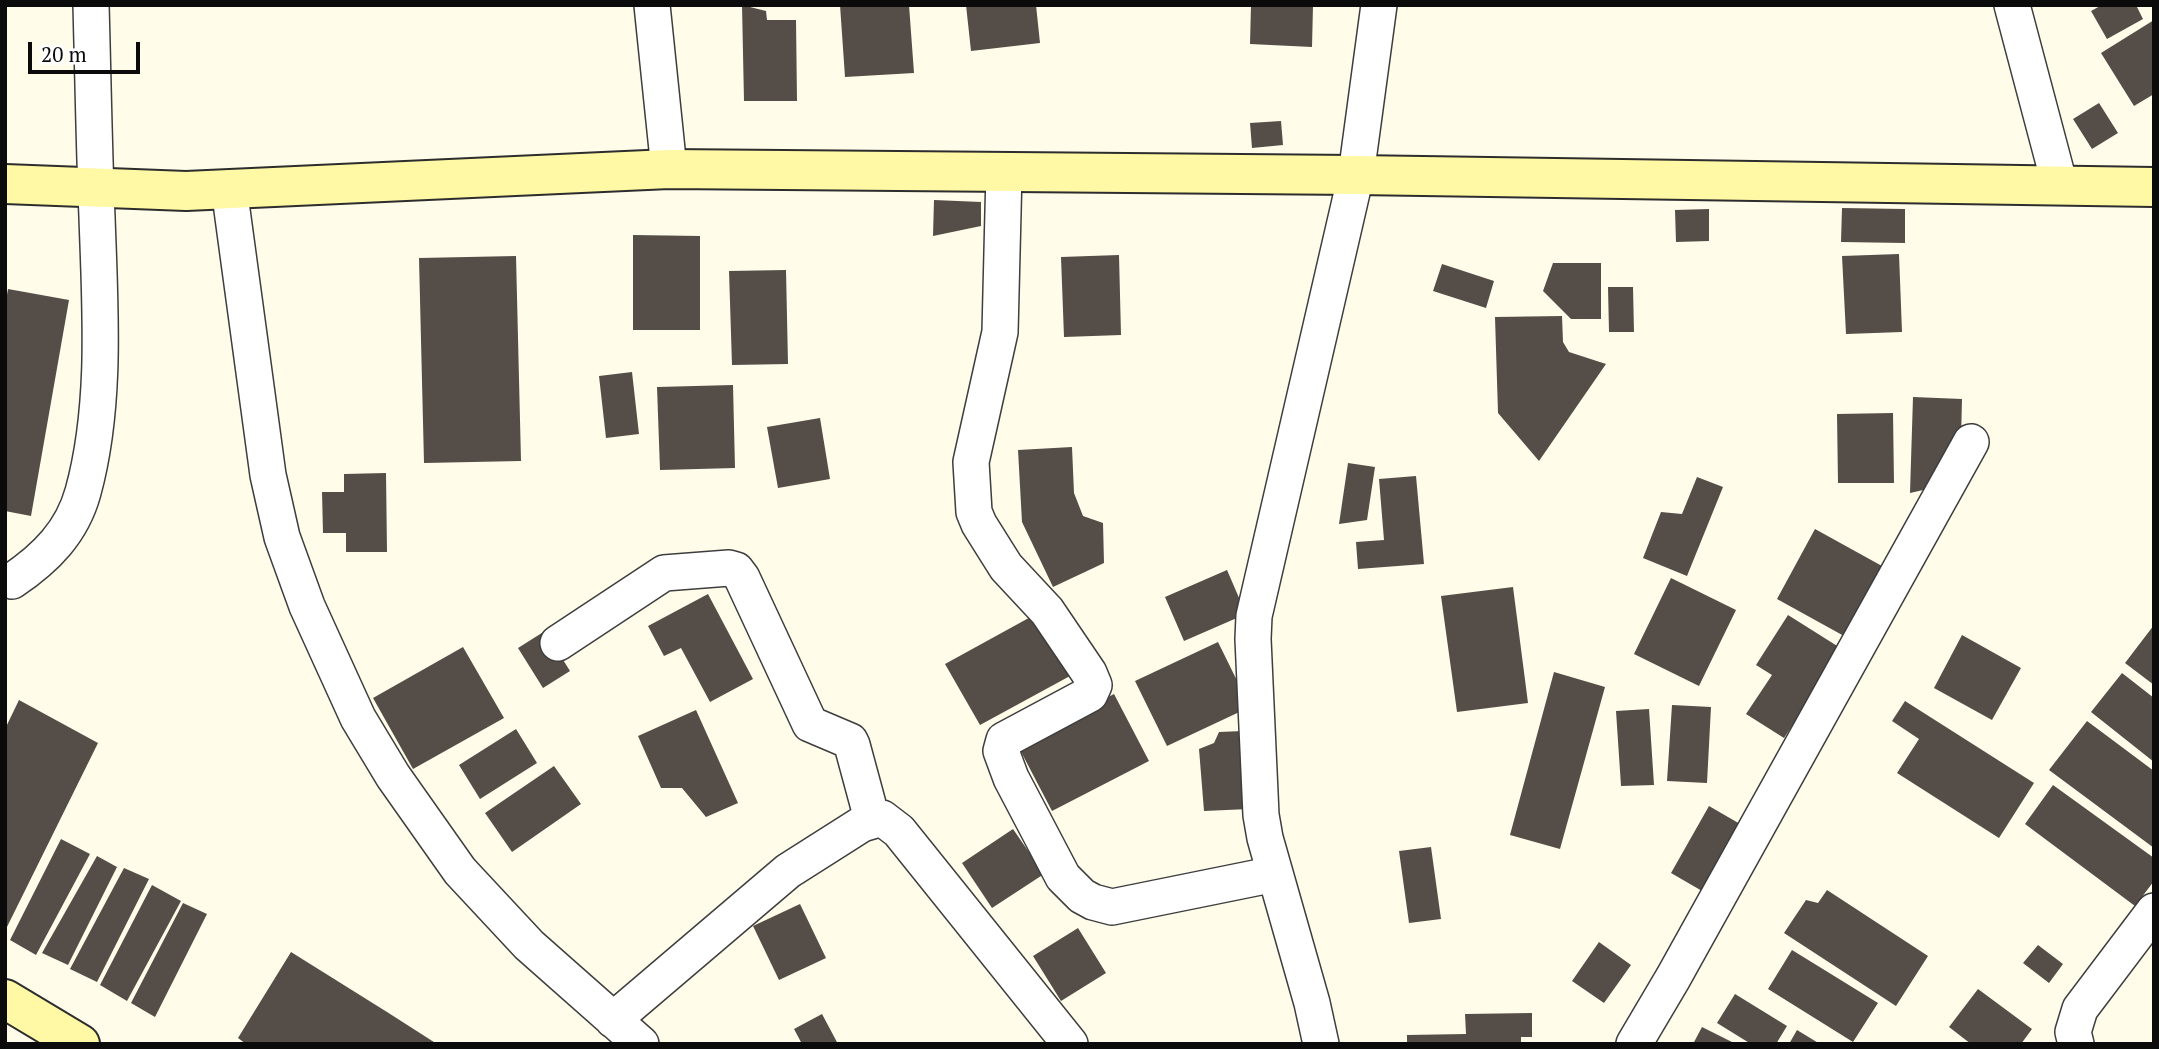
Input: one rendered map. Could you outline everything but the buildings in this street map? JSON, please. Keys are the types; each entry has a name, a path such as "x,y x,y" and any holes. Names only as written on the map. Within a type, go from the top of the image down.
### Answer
{"street":[{"path":"8,588 41,562 61,537 83,492 94,432 101,343 91,5"},
{"path":"652,5 669,169"},
{"path":"1321,1044 1261,816 1252,639 1254,616 1356,175 1379,5"},
{"path":"2012,5 2060,186"},
{"path":"5,184 186,191 669,169 1356,175 2154,187"},
{"path":"1004,172 1000,332 971,462 974,512 1006,567 1047,611 1089,673 1094,685 1090,694 1004,740 1002,751 1011,778 1063,877 1082,896 1093,902 1112,907 1275,874"},
{"path":"229,188 268,475 282,537 307,606 358,718 393,776 460,872 529,945 641,1044"},
{"path":"1634,1044 1971,442"},
{"path":"558,643 664,573 676,570 736,570 810,724 850,740 872,819"},
{"path":"613,1020 788,872 872,819 882,818 899,831 1070,1044"},
{"path":"2076,1044 2073,1032 2080,1009 2154,911"},
{"path":"10,1013 72,1042"}]}
